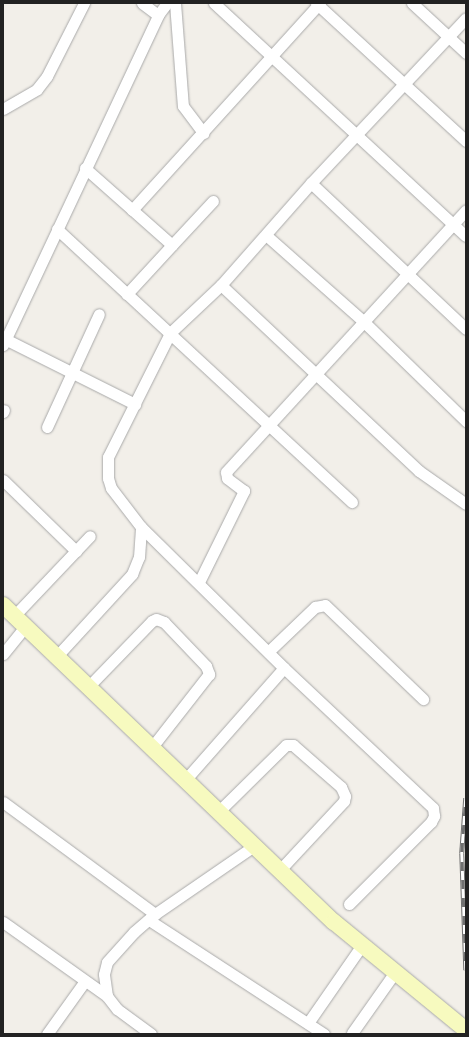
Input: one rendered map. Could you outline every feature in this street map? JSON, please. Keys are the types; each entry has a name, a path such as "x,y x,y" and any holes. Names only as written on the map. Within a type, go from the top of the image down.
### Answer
{"street":[{"path":"3,109 37,89 47,76 84,3"},
{"path":"142,3 158,15"},
{"path":"135,404 4,340 158,15 166,3"},
{"path":"175,3 183,106 203,133"},
{"path":"214,3 466,236"},
{"path":"412,3 466,53"},
{"path":"132,210 272,57 318,4 466,141"},
{"path":"349,904 431,822 434,816 433,808 284,668 269,651 141,527 111,488 108,478 108,457 170,333 221,285 267,236 311,183 466,18"},
{"path":"85,168 172,245"},
{"path":"311,183 466,329"},
{"path":"128,294 213,201"},
{"path":"199,582 244,491 227,478 226,472 271,425 315,373 466,210"},
{"path":"57,229 271,425 352,502"},
{"path":"267,236 363,321 466,420"},
{"path":"221,285 419,471 466,504"},
{"path":"47,427 99,314"},
{"path":"3,480 76,551"},
{"path":"56,656 132,574 140,557 141,527"},
{"path":"3,654 14,616 90,536"},
{"path":"269,651 315,607 324,605 423,699"},
{"path":"14,616 280,870 362,945 466,1030"},
{"path":"88,687 152,621 156,619 164,622 206,666 209,674 152,747"},
{"path":"186,779 284,668"},
{"path":"218,812 286,745 294,745 341,787 345,796 344,801 280,870"},
{"path":"3,802 152,917 324,1034"},
{"path":"108,996 104,974 107,962 152,917 254,846"},
{"path":"3,922 108,996 118,1010 151,1034"},
{"path":"308,1023 362,945"},
{"path":"352,1033 395,972"},
{"path":"47,1034 86,981"}],"railway":[{"path":"466,798 462,853 466,970"}]}
